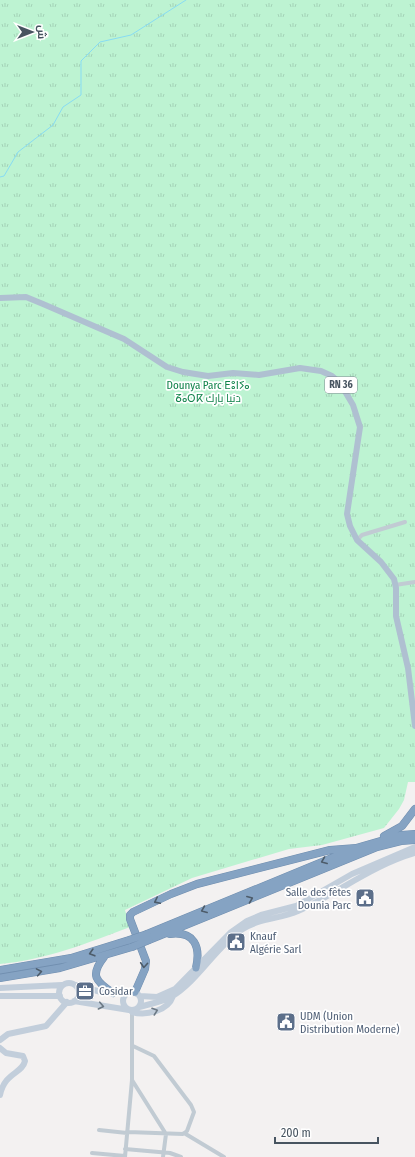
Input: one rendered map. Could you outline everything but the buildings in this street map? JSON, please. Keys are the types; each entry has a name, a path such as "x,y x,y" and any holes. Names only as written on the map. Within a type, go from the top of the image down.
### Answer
{"highway":[{"path":"375,842 402,826 415,809"},
{"path":"161,935 401,838 415,834"},
{"path":"0,978 51,970 104,956 356,848 375,842 401,838 415,840"},
{"path":"134,994 145,969 146,962 130,919 130,915 133,912 171,894 197,884 330,850 356,848"},
{"path":"148,937 180,934 193,940 199,954 196,968"},
{"path":"0,970 71,958 131,944"},
{"path":"104,956 98,966 96,976 101,985 113,993"}],"main road":[{"name":"RN 36","path":"0,298 26,297 113,334 137,347 167,367 183,372 208,376 230,373 259,375 300,368 321,371 332,376 346,391 359,420 359,436 347,514 350,526 357,540 390,572 396,585"},
{"path":"396,585 396,616 408,668 415,726"},
{"path":"0,988 62,985 68,983 95,991 134,994 153,998 167,993 178,986 230,933 247,921 261,915 296,906 352,874 415,846"},
{"path":"131,1011 139,1007 162,1001 172,996 183,988 234,936 247,927 262,920 297,911 365,874 394,860 415,853"},
{"path":"0,1040 8,1034 46,1026 66,1000 79,994 75,984"},
{"path":"62,985 60,989 66,1000"},
{"path":"134,994 141,1000 139,1007"},
{"path":"131,1011 123,1003 124,996 134,994"},
{"path":"0,996 66,1000 143,1014 159,1010 169,1003 172,996"},
{"path":"0,1048 6,1053 23,1056 25,1061 22,1068 6,1080 0,1095"}],"street":[{"path":"357,540 362,535 405,522"},
{"path":"396,585 415,582"},
{"path":"92,1152 125,1156 132,1080 133,1046 131,1011"},
{"path":"133,1046 154,1056 193,1108 193,1117 184,1133"},
{"path":"132,1080 166,1134 163,1154"},
{"path":"99,1130 127,1133 184,1133 224,1157"},
{"path":"125,1149 181,1157"}],"green space":[{"name":"Dounya Parc ⴹⵓⵏⵢⴰ ⵒⴰⵔⴽ دنيا بارك","path":"0,0 415,0 415,782 408,782 404,800 384,828 322,845 289,849 192,878 125,910 130,927 50,955 0,964"}],"waterway":[{"path":"0,177 4,176 18,152 53,125 63,107 81,95 81,61 100,42 131,35 186,0"}],"place":[{"name":"Salle des fêtes Dounia Parc","path":"365,898"},
{"name":"Knauf Algérie Sarl","path":"236,942"},
{"name":"Cosidar","path":"85,991"},
{"name":"UDM (Union Distribution Moderne)","path":"286,1022"}]}
